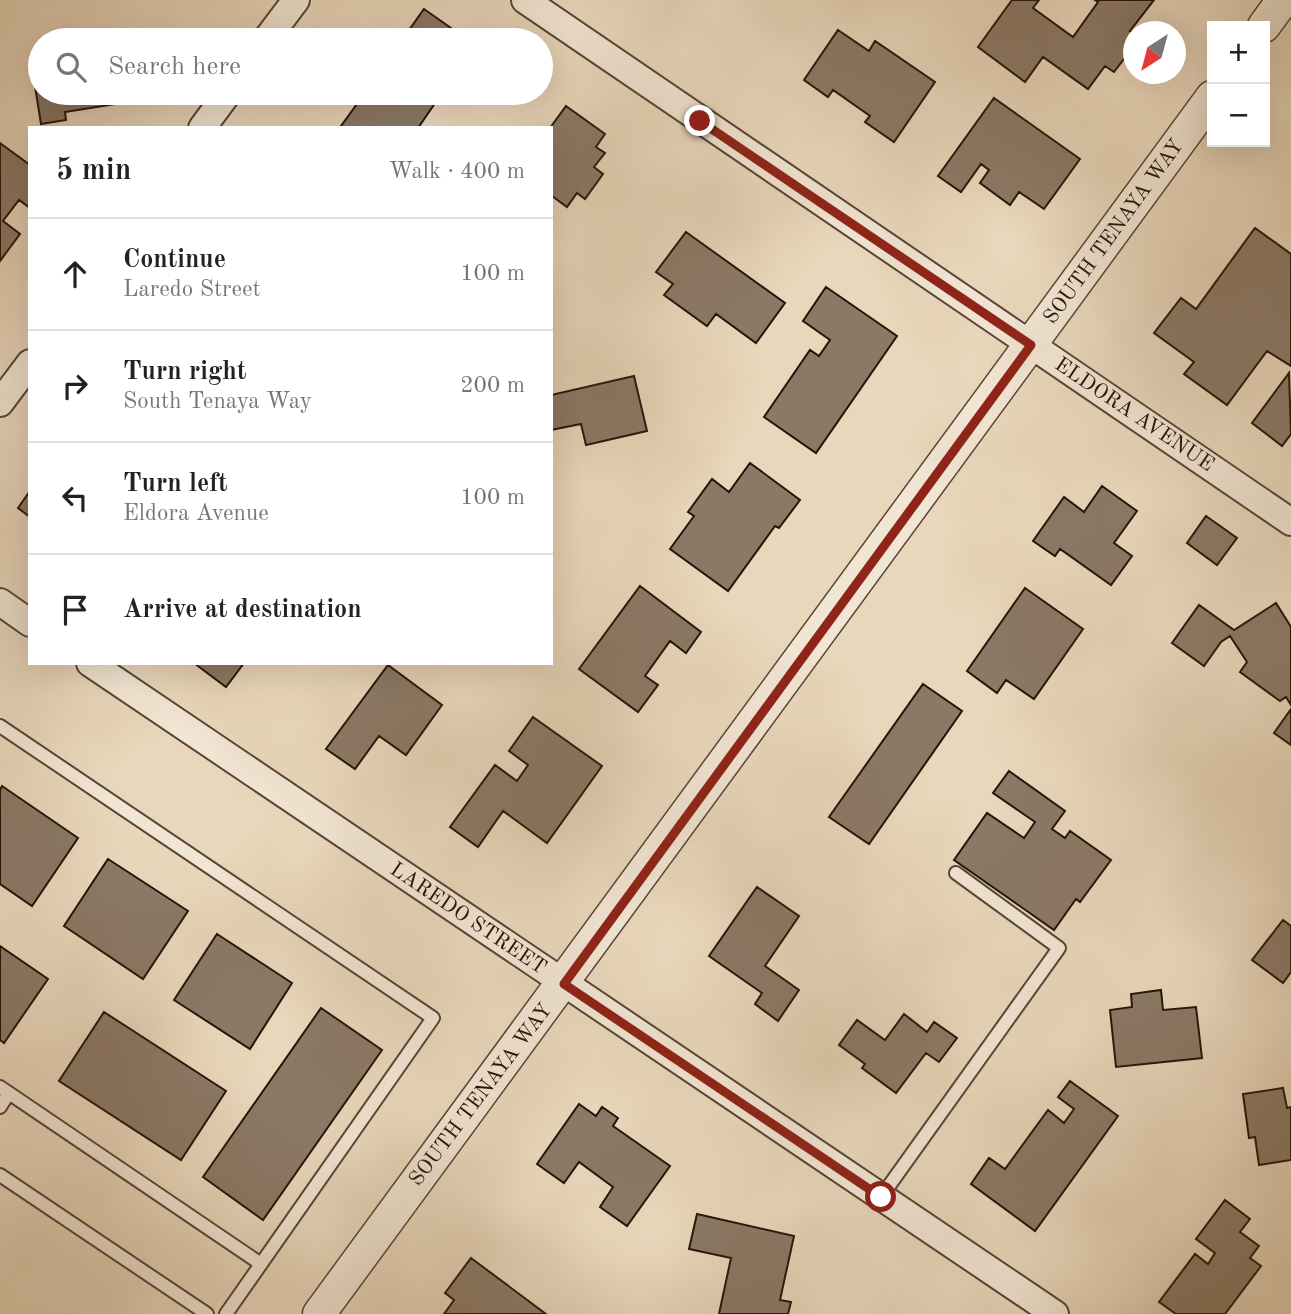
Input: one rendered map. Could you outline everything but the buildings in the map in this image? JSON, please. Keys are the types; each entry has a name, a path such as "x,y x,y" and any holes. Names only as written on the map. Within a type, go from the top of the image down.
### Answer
{"street":[{"path":"275,28 296,0"},
{"name":"ELDORA AVENUE","path":"525,0 1291,522"},
{"path":"1268,21 1283,0"},
{"name":"SOUTH TENAYA WAY","path":"319,1314 564,984 1207,104"},
{"path":"203,126 219,105"},
{"path":"0,403 28,366"},
{"path":"0,602 28,621"},
{"name":"LAREDO STREET","path":"93,665 1055,1314"}],"lane":[{"path":"0,726 433,1018 226,1314"},
{"path":"881,1197 1059,948 956,873"},
{"path":"0,1107 5,1090 261,1265"},
{"path":"0,1175 207,1314"}],"route":[{"path":"700,121 1031,345 564,984 881,1197"}]}
